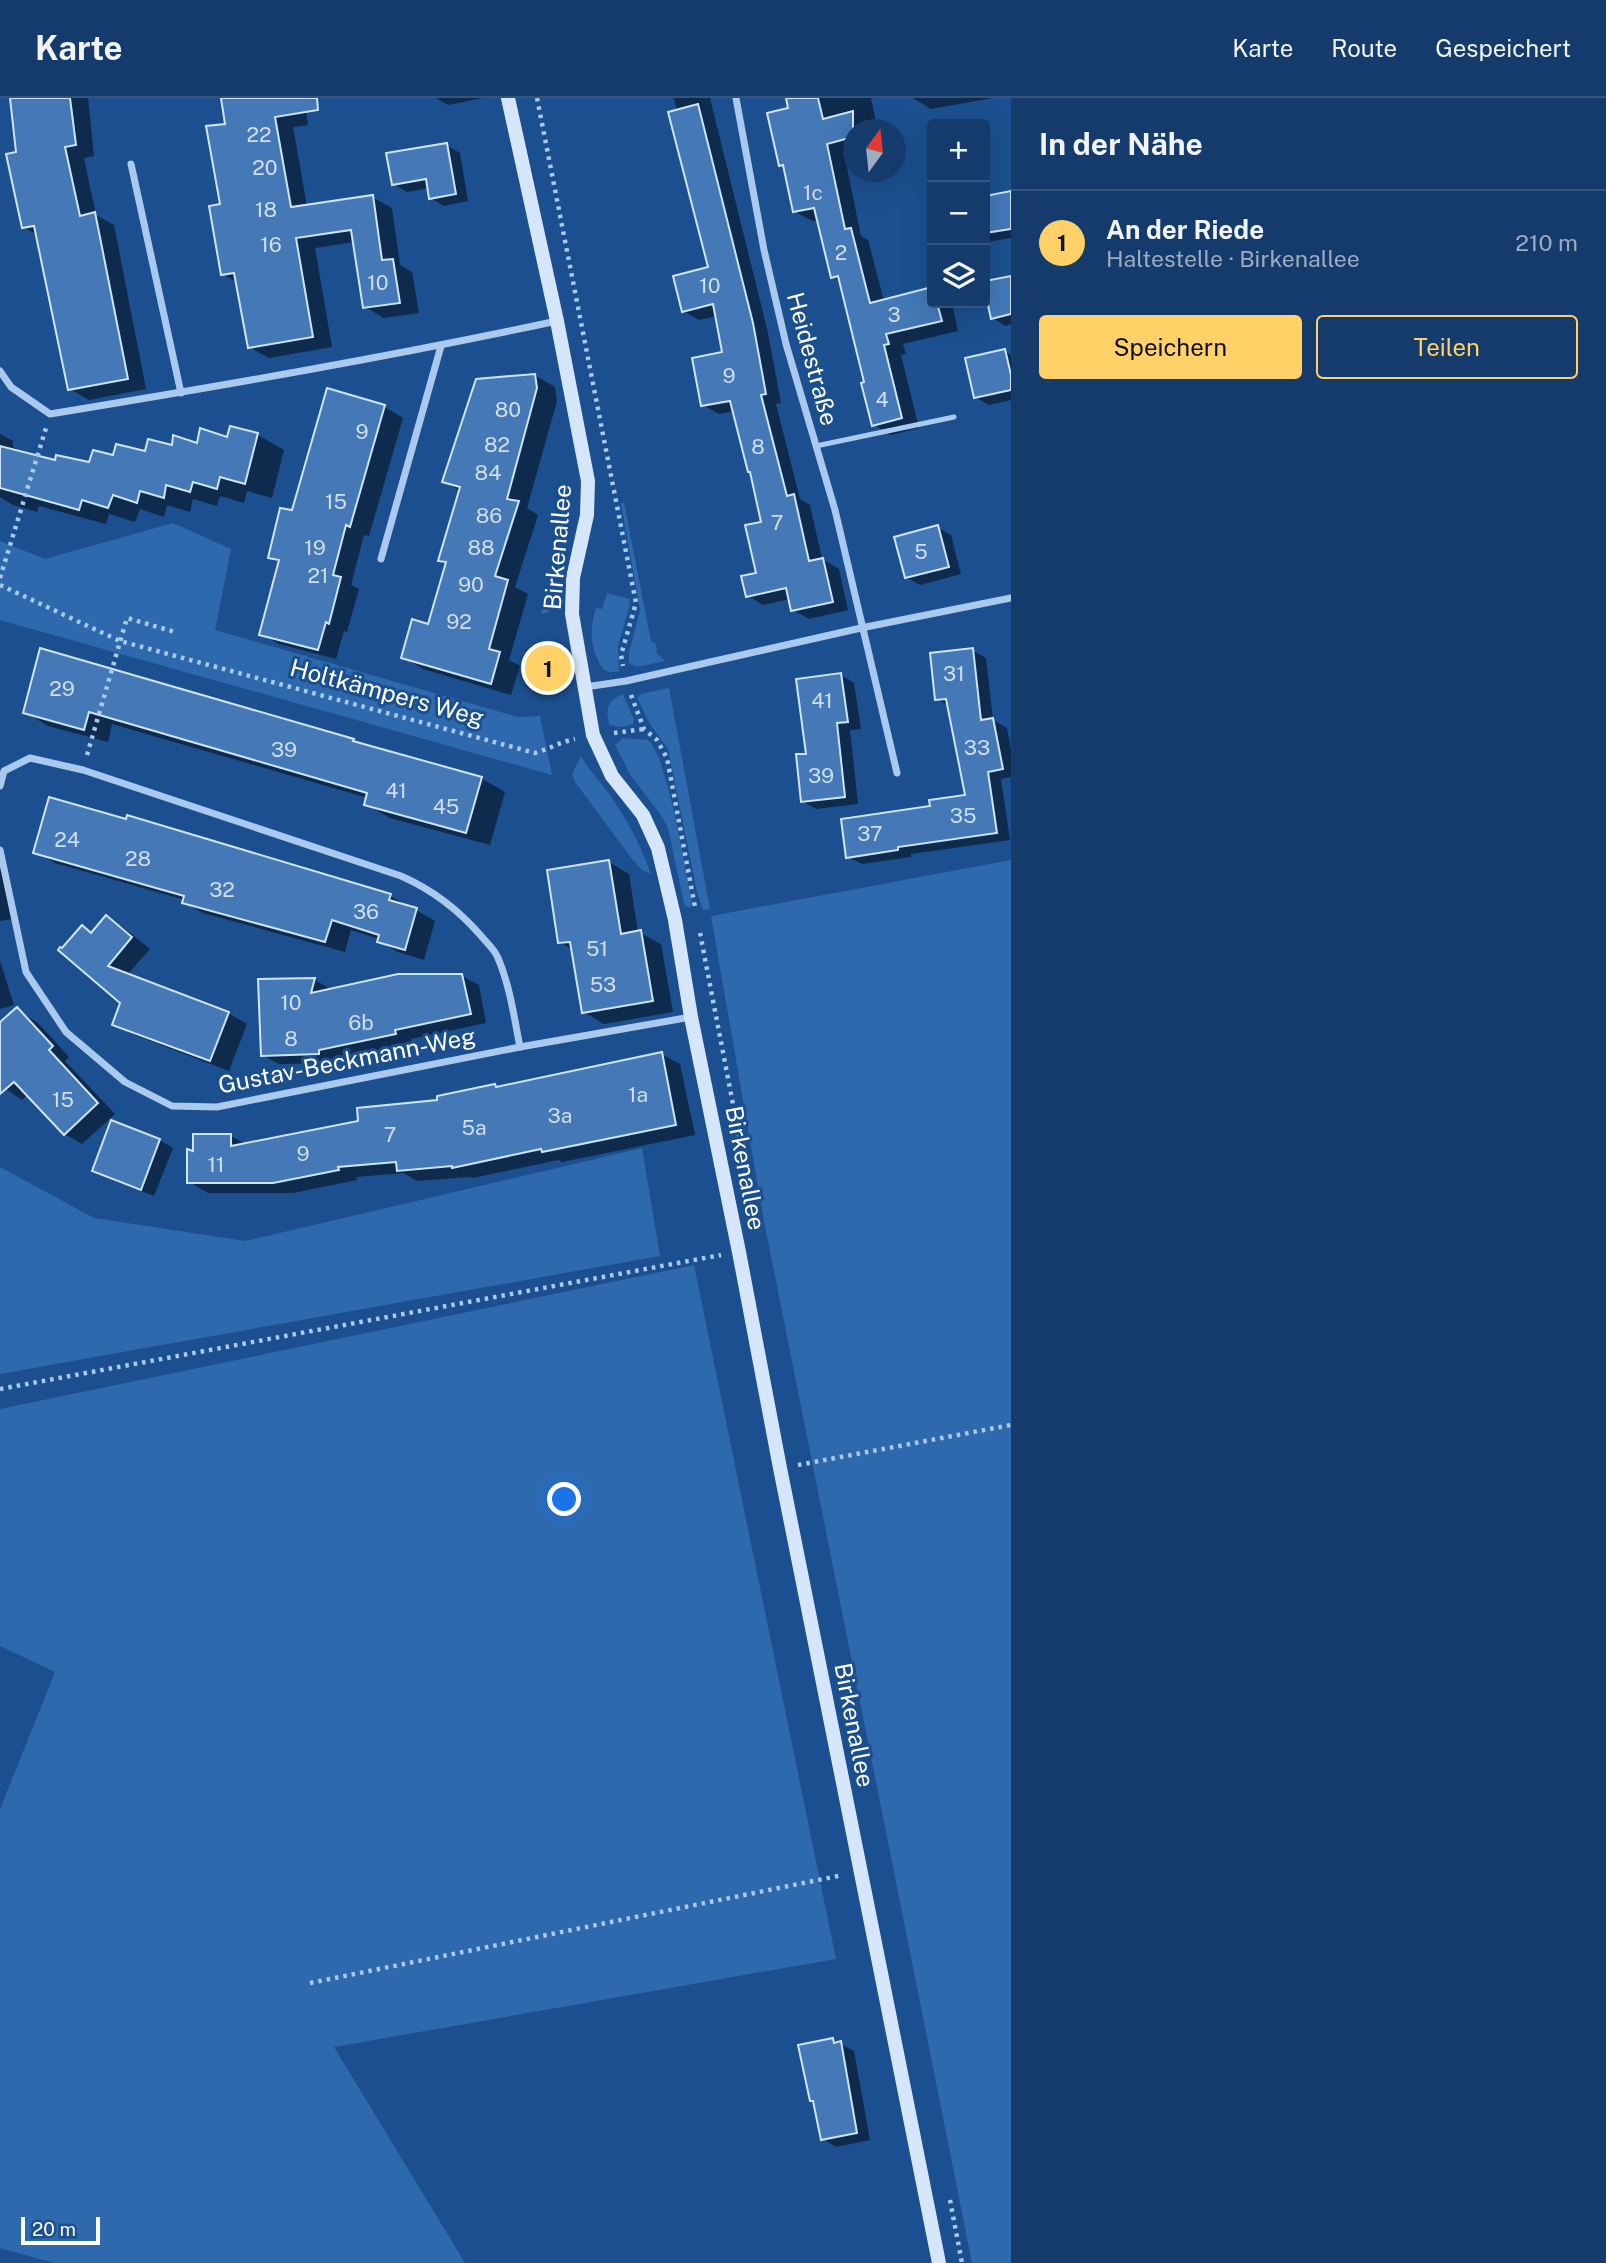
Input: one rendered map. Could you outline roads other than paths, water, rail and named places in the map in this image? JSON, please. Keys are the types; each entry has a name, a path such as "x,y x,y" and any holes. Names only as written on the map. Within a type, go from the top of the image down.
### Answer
{"street":[{"name":"Birkenallee","path":"508,98 557,320 588,481 586,515 573,578 572,614 593,735 612,776 643,816 658,848 675,920 691,1017 939,2263"},
{"name":"Heidestraße","path":"736,98 764,250 786,344 835,510 897,773"},
{"path":"131,164 181,393"},
{"path":"0,371 11,387 50,414 441,346 557,320"},
{"path":"381,559 441,346"},
{"path":"585,687 626,681 861,628 1011,598"},
{"path":"0,786 4,771 30,758 83,770 401,876 428,888 466,920 497,955 507,985 520,1047"},
{"name":"Gustav-Beckmann-Weg","path":"0,850 26,972 66,1032 125,1082 172,1106 217,1107 520,1047 691,1017"}],"lane":[{"path":"816,446 954,417"}],"place":[{"name":"An der Riede","path":"548,668"}]}
